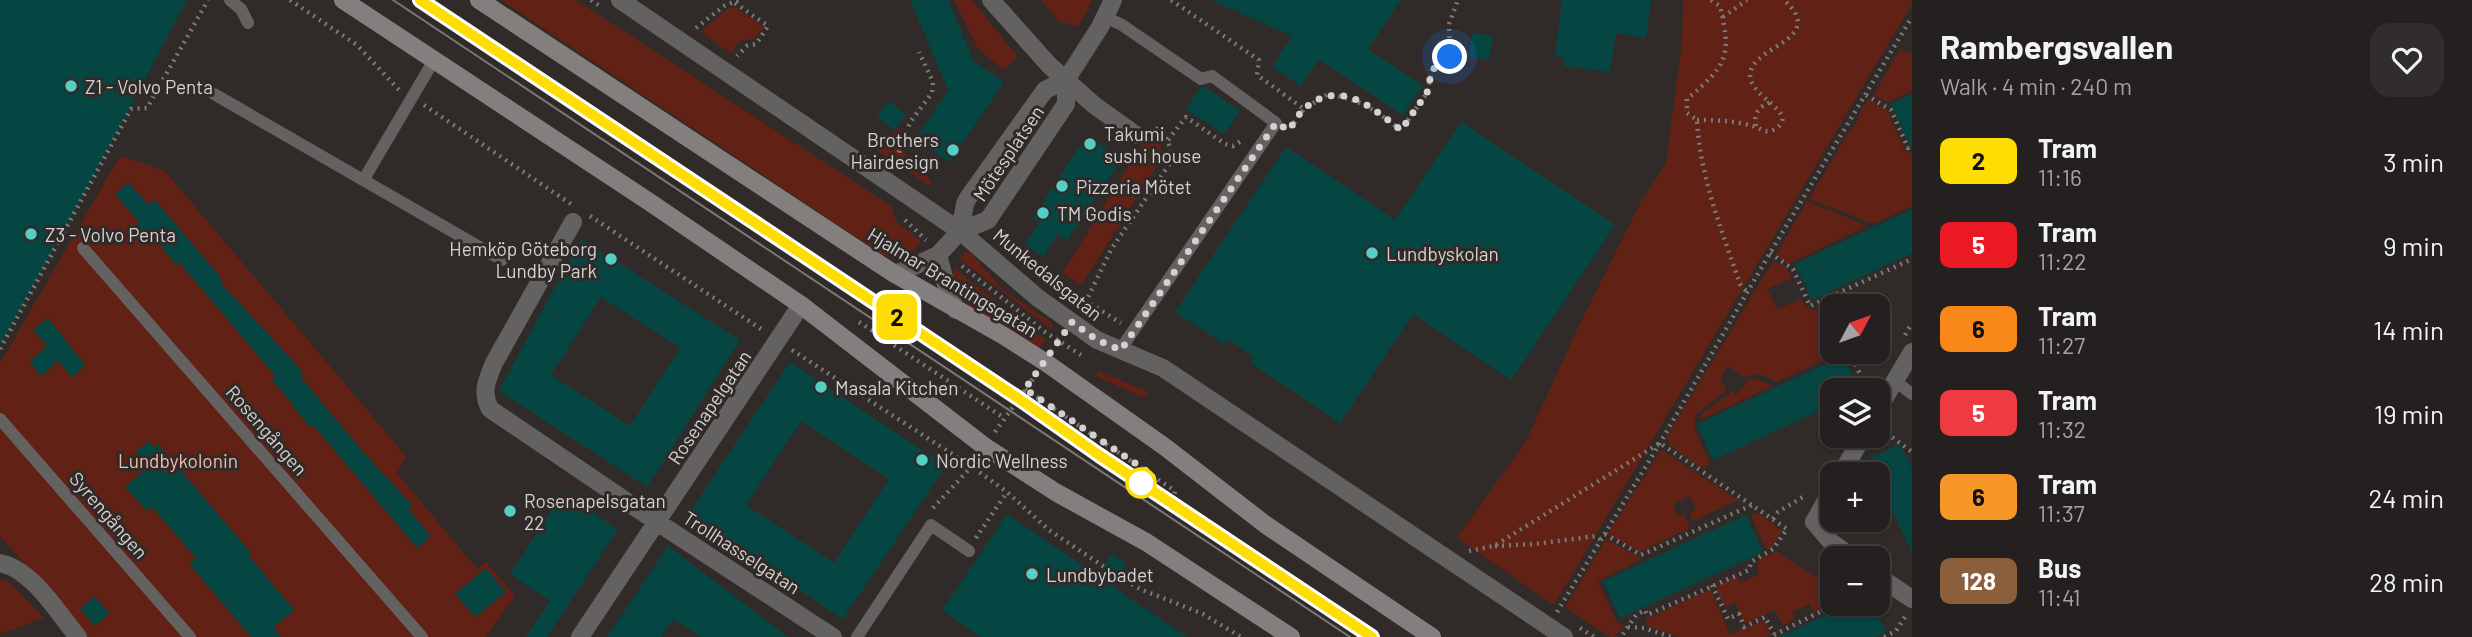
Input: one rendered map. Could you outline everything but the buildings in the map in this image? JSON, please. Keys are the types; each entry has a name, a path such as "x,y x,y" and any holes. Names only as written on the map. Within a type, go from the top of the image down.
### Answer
{"main road":[{"path":"343,0 801,305 984,446 1057,493 1146,542 1291,637"},
{"name":"Hjalmar Brantingsgatan","path":"479,0 893,273 1045,362 1165,447 1266,525 1432,637"}],"street":[{"name":"Munkedalsgatan","path":"620,0 960,231 1038,298 1097,340 1164,368 1564,637"},
{"path":"991,0 1049,65 1094,106 1140,127"},
{"path":"1066,80 1109,8"},
{"name":"Mötesplatsen","path":"893,273 938,255 960,231 988,220 1066,104 1066,80 1045,90 976,187 965,204 960,231"},
{"name":"Trollhasselgatan","path":"573,222 494,363 485,384 485,399 490,409 833,637"},
{"path":"938,255 956,310"},
{"name":"Rosenapelgatan","path":"580,637 801,305"},
{"path":"1890,389 1912,352"},
{"path":"1820,511 1814,522 1820,529"},
{"path":"1822,532 1836,546"},
{"path":"0,563 10,565 27,576 78,637"},
{"path":"1890,584 1912,599"}],"lane":[{"path":"230,0 241,9 248,23"},
{"path":"1109,8 1122,25 1201,79 1213,76 1276,123 1121,350"},
{"path":"364,179 434,60"},
{"path":"214,94 502,260"},
{"name":"Rosengången","path":"83,248 422,637"},
{"path":"1895,381 1912,394"},
{"name":"Syrengången","path":"0,419 190,637"},
{"path":"857,637 931,525 969,551"}],"path":[{"path":"0,349 131,109 147,108 208,0"},
{"path":"1171,0 1259,60 1258,75 1304,109"},
{"path":"1276,123 1289,130 1304,109 1328,94 1355,99 1401,130 1427,93 1432,70 1450,57 1449,24 1458,0"},
{"path":"1711,0 1720,6 1723,17 1727,36 1726,56 1713,77 1687,99 1687,114 1697,120 1722,121 1756,127 1765,132 1773,131 1782,118 1779,108 1752,88 1749,76 1755,62 1793,35 1797,26 1796,16 1784,0"},
{"path":"1723,17 1747,0"},
{"path":"692,33 706,19 737,1 768,26 756,44 742,49 734,61"},
{"path":"1556,612 1660,443 1912,17"},
{"path":"895,167 911,121 932,93 933,82 919,52"},
{"path":"1866,95 1891,110 1909,148 1912,146"},
{"path":"1756,127 1754,120 1757,111 1772,102"},
{"path":"1167,140 1186,117 1225,144 1233,146 1239,144 1261,111"},
{"path":"1697,120 1699,149 1713,203 1740,284 1747,292"},
{"path":"933,508 972,467 984,446 1045,362 1093,291 1112,248 1171,162 1172,150 1161,132 1140,127"},
{"path":"1770,253 1793,269 1810,306 1820,301"},
{"path":"1836,294 1912,259"},
{"path":"848,314 1004,418"},
{"path":"1025,389 1047,407 1175,491 1174,496"},
{"path":"1890,436 1912,452"},
{"path":"1621,637 1636,615 1645,610 1647,615 1749,570 1751,562 1773,549 1787,529 1660,443"},
{"path":"1494,546 1660,443"},
{"path":"969,551 1007,492"},
{"path":"1468,552 1494,546 1597,536 1641,555 1752,505"},
{"path":"1712,586 1728,619 1739,614 1744,627 1765,617 1773,636 1820,612"},
{"path":"1884,637 1896,631 1909,611 1912,614"},
{"path":"1628,627 1644,628 1671,637"}],"green space":[{"path":"501,0 576,0 891,206 897,222 921,242 907,258 894,259 883,255"},
{"path":"954,0 972,0 1018,57 1003,70 977,47"},
{"path":"1041,0 1092,0 1079,26 1059,22"},
{"path":"1683,0 1912,0 1912,4 1554,605 1457,538 1526,441 1638,207 1666,163 1682,42"},
{"path":"735,7 764,27 754,39 739,41 731,53 700,32 728,8"},
{"path":"1899,50 1912,53 1912,91 1887,102 1873,96"},
{"path":"1868,99 1887,110 1904,149 1912,154 1912,206 1874,224 1809,199 1859,119 1857,118"},
{"path":"898,128 901,145 932,182 930,186 876,150 875,146"},
{"path":"1149,133 1160,142 1162,158 1079,285 1063,272"},
{"name":"Lundbykolonin","path":"120,156 164,170 406,456 397,473 477,569 486,562 515,596 486,637 89,637 0,536 0,363"},
{"path":"1807,201 1867,226 1788,264 1776,255"},
{"path":"965,252 972,254 1002,289 1052,323 1052,330 960,259"},
{"path":"1773,261 1786,267 1792,278 1767,289 1778,309 1801,299 1808,309 1820,311 1820,362 1777,382 1758,374 1745,377 1727,366 1720,379 1727,390 1695,415 1695,430 1710,463 1705,467 1701,468 1670,445 1666,438"},
{"path":"954,268 1045,340 1039,348 964,302 954,285"},
{"path":"1098,371 1149,392 1142,397 1096,376"},
{"path":"1755,378 1773,386 1700,420 1701,414 1733,391 1736,396 1747,381"},
{"path":"1661,450 1738,500 1693,521 1689,513 1696,509 1690,496 1673,504 1678,516 1684,514 1690,528 1639,552 1608,534"},
{"path":"1758,513 1782,531 1767,550 1751,516"},
{"path":"1606,539 1640,560 1598,581 1618,624 1624,625 1615,637 1610,637 1565,607"},
{"path":"1776,551 1820,580 1820,609 1814,612 1809,604 1792,612 1795,619 1783,625 1775,610 1745,624 1735,602 1725,607 1715,586 1737,576 1740,583 1759,574 1756,568 1760,559"},
{"path":"0,579 11,583 44,618 0,634"},
{"path":"1711,589 1730,635 1764,620 1771,635 1678,637 1648,626 1646,619"}],"tram line":[{"path":"393,0 1350,637"},
{"path":"420,0 1019,398 1099,455 1372,637"},
{"name":"2","path":"420,0 1372,637"}],"place":[{"name":"Z1 - Volvo Penta","path":"71,86"},
{"name":"Takumi sushi house","path":"1090,144"},
{"name":"Brothers Hairdesign","path":"953,150"},
{"name":"Pizzeria Mötet","path":"1062,186"},
{"name":"TM Godis","path":"1043,213"},
{"name":"Z3 - Volvo Penta","path":"31,234"},
{"name":"Lundbyskolan","path":"1372,253"},
{"name":"Hemköp Göteborg Lundby Park","path":"611,259"},
{"name":"Masala Kitchen","path":"821,387"},
{"name":"Nordic Wellness","path":"922,460"},
{"name":"Rosenapelsgatan 22","path":"510,511"},
{"name":"Lundbybadet","path":"1032,574"}],"route":[{"path":"1141,483 1154,476 1025,389 1072,322 1097,340 1121,350 1276,123 1289,130 1304,109 1328,94 1355,99 1401,130 1427,93 1432,70 1450,57"}]}
